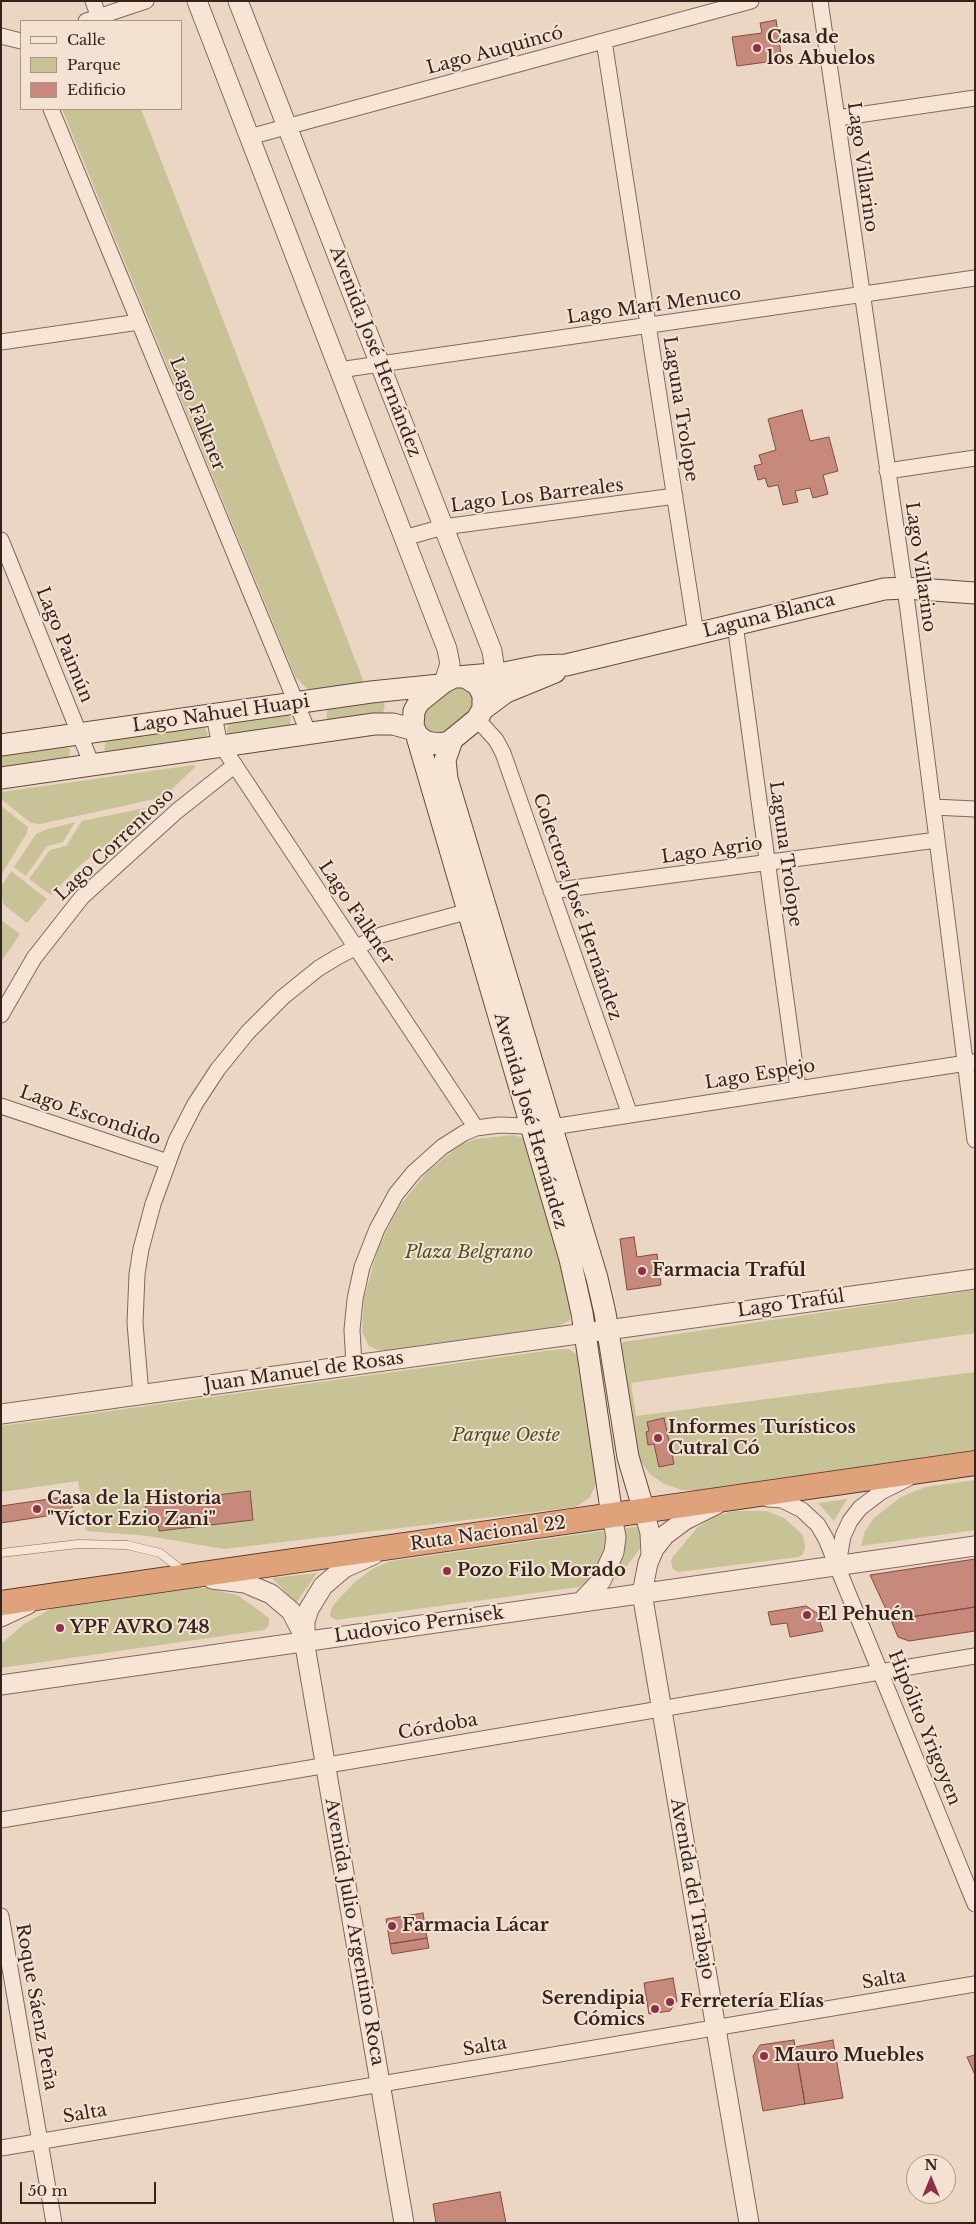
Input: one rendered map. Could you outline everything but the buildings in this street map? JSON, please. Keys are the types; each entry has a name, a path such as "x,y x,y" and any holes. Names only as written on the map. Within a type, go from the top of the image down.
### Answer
{"highway":[{"name":"Ruta Nacional 22","path":"1,1603 975,1463"}],"main road":[{"name":"Laguna Blanca","path":"447,681 539,666 566,665 860,594 905,588 975,593"},
{"name":"Laguna Blanca","path":"481,711 506,692 544,678 566,665"},
{"path":"415,732 423,740 432,744 442,744 452,740 481,711 483,695 478,685 468,679 447,681"},
{"name":"Lago Nahuel Huapi","path":"1,745 447,681"},
{"name":"Avenida José Hernández","path":"447,681 415,708 412,717 415,732 477,909 542,1127 597,1278 608,1330 628,1456 644,1511"},
{"name":"Lago Nahuel Huapi","path":"1,778 381,724 393,724 415,732"},
{"name":"Avenida José Hernández","path":"452,740 446,754 446,772 477,909"},
{"name":"Avenida José Hernández","path":"542,1127 584,1333 612,1516"}],"street":[{"path":"93,1 93,19 146,1"},
{"path":"197,1 449,654 447,681"},
{"name":"Avenida José Hernández","path":"238,1 492,651 494,665 481,711"},
{"name":"Lago Auquincó","path":"250,137 751,1"},
{"name":"Lago Villarino","path":"820,1 905,588 937,840 970,1063 975,1140"},
{"path":"1,36 20,41"},
{"name":"Laguna Trolope","path":"604,41 696,634"},
{"path":"836,118 975,98"},
{"name":"Lago Falkner","path":"51,110 309,734"},
{"name":"Lago Marí Menuco","path":"339,370 975,278"},
{"path":"1,342 139,322"},
{"path":"887,471 975,458"},
{"name":"Lago Los Barreales","path":"404,538 443,527 675,496"},
{"name":"Lago Paimún","path":"1,540 92,765"},
{"name":"Laguna Trolope","path":"735,624 798,1088"},
{"name":"Colectora José Hernández","path":"481,711 503,753 630,1115"},
{"name":"Lago Falkner","path":"214,715 222,746 476,1128"},
{"name":"Lago Correntoso","path":"1,1015 34,958 82,897 177,811 235,765"},
{"path":"933,806 975,809"},
{"name":"Lago Agrio","path":"551,891 937,840"},
{"path":"140,1395 135,1323 138,1274 147,1226 168,1162 185,1123 198,1098 218,1069 248,1032 283,997 319,968 356,947 395,930 477,909"},
{"name":"Lago Espejo","path":"354,1365 352,1330 358,1282 366,1254 382,1217 400,1188 422,1163 452,1139 476,1128 499,1125 542,1127 970,1063"},
{"name":"Lago Escondido","path":"1,1106 168,1162"},
{"name":"Lago Trafúl","path":"608,1330 975,1278"},
{"name":"Juan Manuel de Rosas","path":"1,1414 608,1330"},
{"path":"838,1565 843,1536 850,1521 860,1508 881,1492 923,1471"},
{"name":"Avenida del Trabajo","path":"733,1499 678,1524 665,1535 651,1556 643,1578 642,1593 749,2223"},
{"name":"Hipólito Yrigoyen","path":"733,1499 776,1499 802,1510 818,1525 838,1565 975,1904"},
{"name":"Avenida del Trabajo","path":"644,1511 651,1540 651,1556"},
{"path":"582,1602 598,1586 614,1552 616,1538 612,1516"},
{"name":"Ludovico Pernisek","path":"1,1685 975,1546"},
{"name":"Avenida Julio Argentino Roca","path":"390,1548 350,1564 328,1580 318,1592 309,1609 305,1627 305,1642 404,2223"},
{"name":"Avenida Julio Argentino Roca","path":"188,1576 238,1582 265,1590 277,1598 291,1612 305,1642"},
{"path":"1,1619 56,1595"},
{"name":"Córdoba","path":"1,1820 975,1656"},
{"name":"Roque Sáenz Peña","path":"1,1916 54,2223"},
{"name":"Salta","path":"1,2148 975,1984"}],"lane":[{"path":"1,1553 78,1544 127,1545 160,1553 174,1562 188,1576"}],"green space":[{"path":"62,110 141,110 365,685 316,691 306,688 295,676"},
{"path":"457,686 467,689 474,696 472,711 448,732 437,735 427,731 424,726 424,710 448,690"},
{"path":"383,701 385,707 382,715 330,722 326,717 328,708"},
{"path":"287,713 291,718 290,726 229,734 227,732 228,723"},
{"path":"204,726 208,734 205,739 108,754 104,749 106,740"},
{"path":"66,745 70,750 69,759 1,771 1,752"},
{"path":"194,765 195,767 164,797 40,824 31,823 1,799 1,792"},
{"path":"1,806 28,827 27,833 1,875"},
{"path":"154,806 77,868 51,895 29,879 50,850 66,846 82,821"},
{"path":"75,822 63,842 47,846 26,876 14,867 36,834"},
{"path":"11,871 47,899 27,923 3,904 1,887"},
{"path":"1,920 20,934 1,962"},
{"name":"Plaza Belgrano","path":"513,1135 524,1138 529,1147 571,1308 570,1320 559,1326 388,1350 378,1350 369,1346 362,1332 364,1298 378,1248 398,1208 427,1172 459,1146 475,1139"},
{"path":"975,1290 975,1333 631,1383 636,1416 975,1372 975,1452 698,1490 682,1490 664,1484 650,1474 637,1454 621,1345 623,1342"},
{"name":"Parque Oeste","path":"569,1349 579,1356 598,1480 590,1497 576,1507 224,1549 148,1536 86,1531 78,1481 1,1492 1,1426"},
{"path":"975,1480 975,1530 861,1546 865,1531 874,1518 901,1497 925,1487"},
{"path":"847,1499 834,1521 818,1503"},
{"path":"735,1511 767,1511 784,1518 803,1535 805,1547 803,1554 799,1557 678,1572 673,1569 672,1558 697,1528 714,1516"},
{"path":"640,1526 643,1542 641,1547 618,1578 612,1579 622,1529"},
{"path":"603,1531 607,1533 607,1551 588,1581 579,1587 336,1620 330,1616 331,1609 336,1602 356,1581 372,1569 391,1561"},
{"path":"317,1573 296,1603 272,1578"},
{"path":"192,1588 208,1588 239,1596 269,1618 269,1625 264,1630 1,1668 1,1644 24,1624 51,1609 72,1604"}],"place":[{"name":"Casa de los Abuelos","path":"757,48"},
{"name":"Farmacia Trafúl","path":"642,1271"},
{"name":"Informes Turísticos Cutral Có","path":"658,1438"},
{"name":"Casa de la Historia \"Víctor Ezio Zani\"","path":"37,1509"},
{"name":"Pozo Filo Morado","path":"447,1571"},
{"name":"El Pehuén","path":"807,1615"},
{"name":"YPF AVRO 748","path":"60,1628"},
{"name":"Farmacia Lácar","path":"392,1926"},
{"name":"Ferretería Elías","path":"670,2002"},
{"name":"Serendipia Cómics","path":"655,2009"},
{"name":"Mauro Muebles","path":"764,2056"}]}
